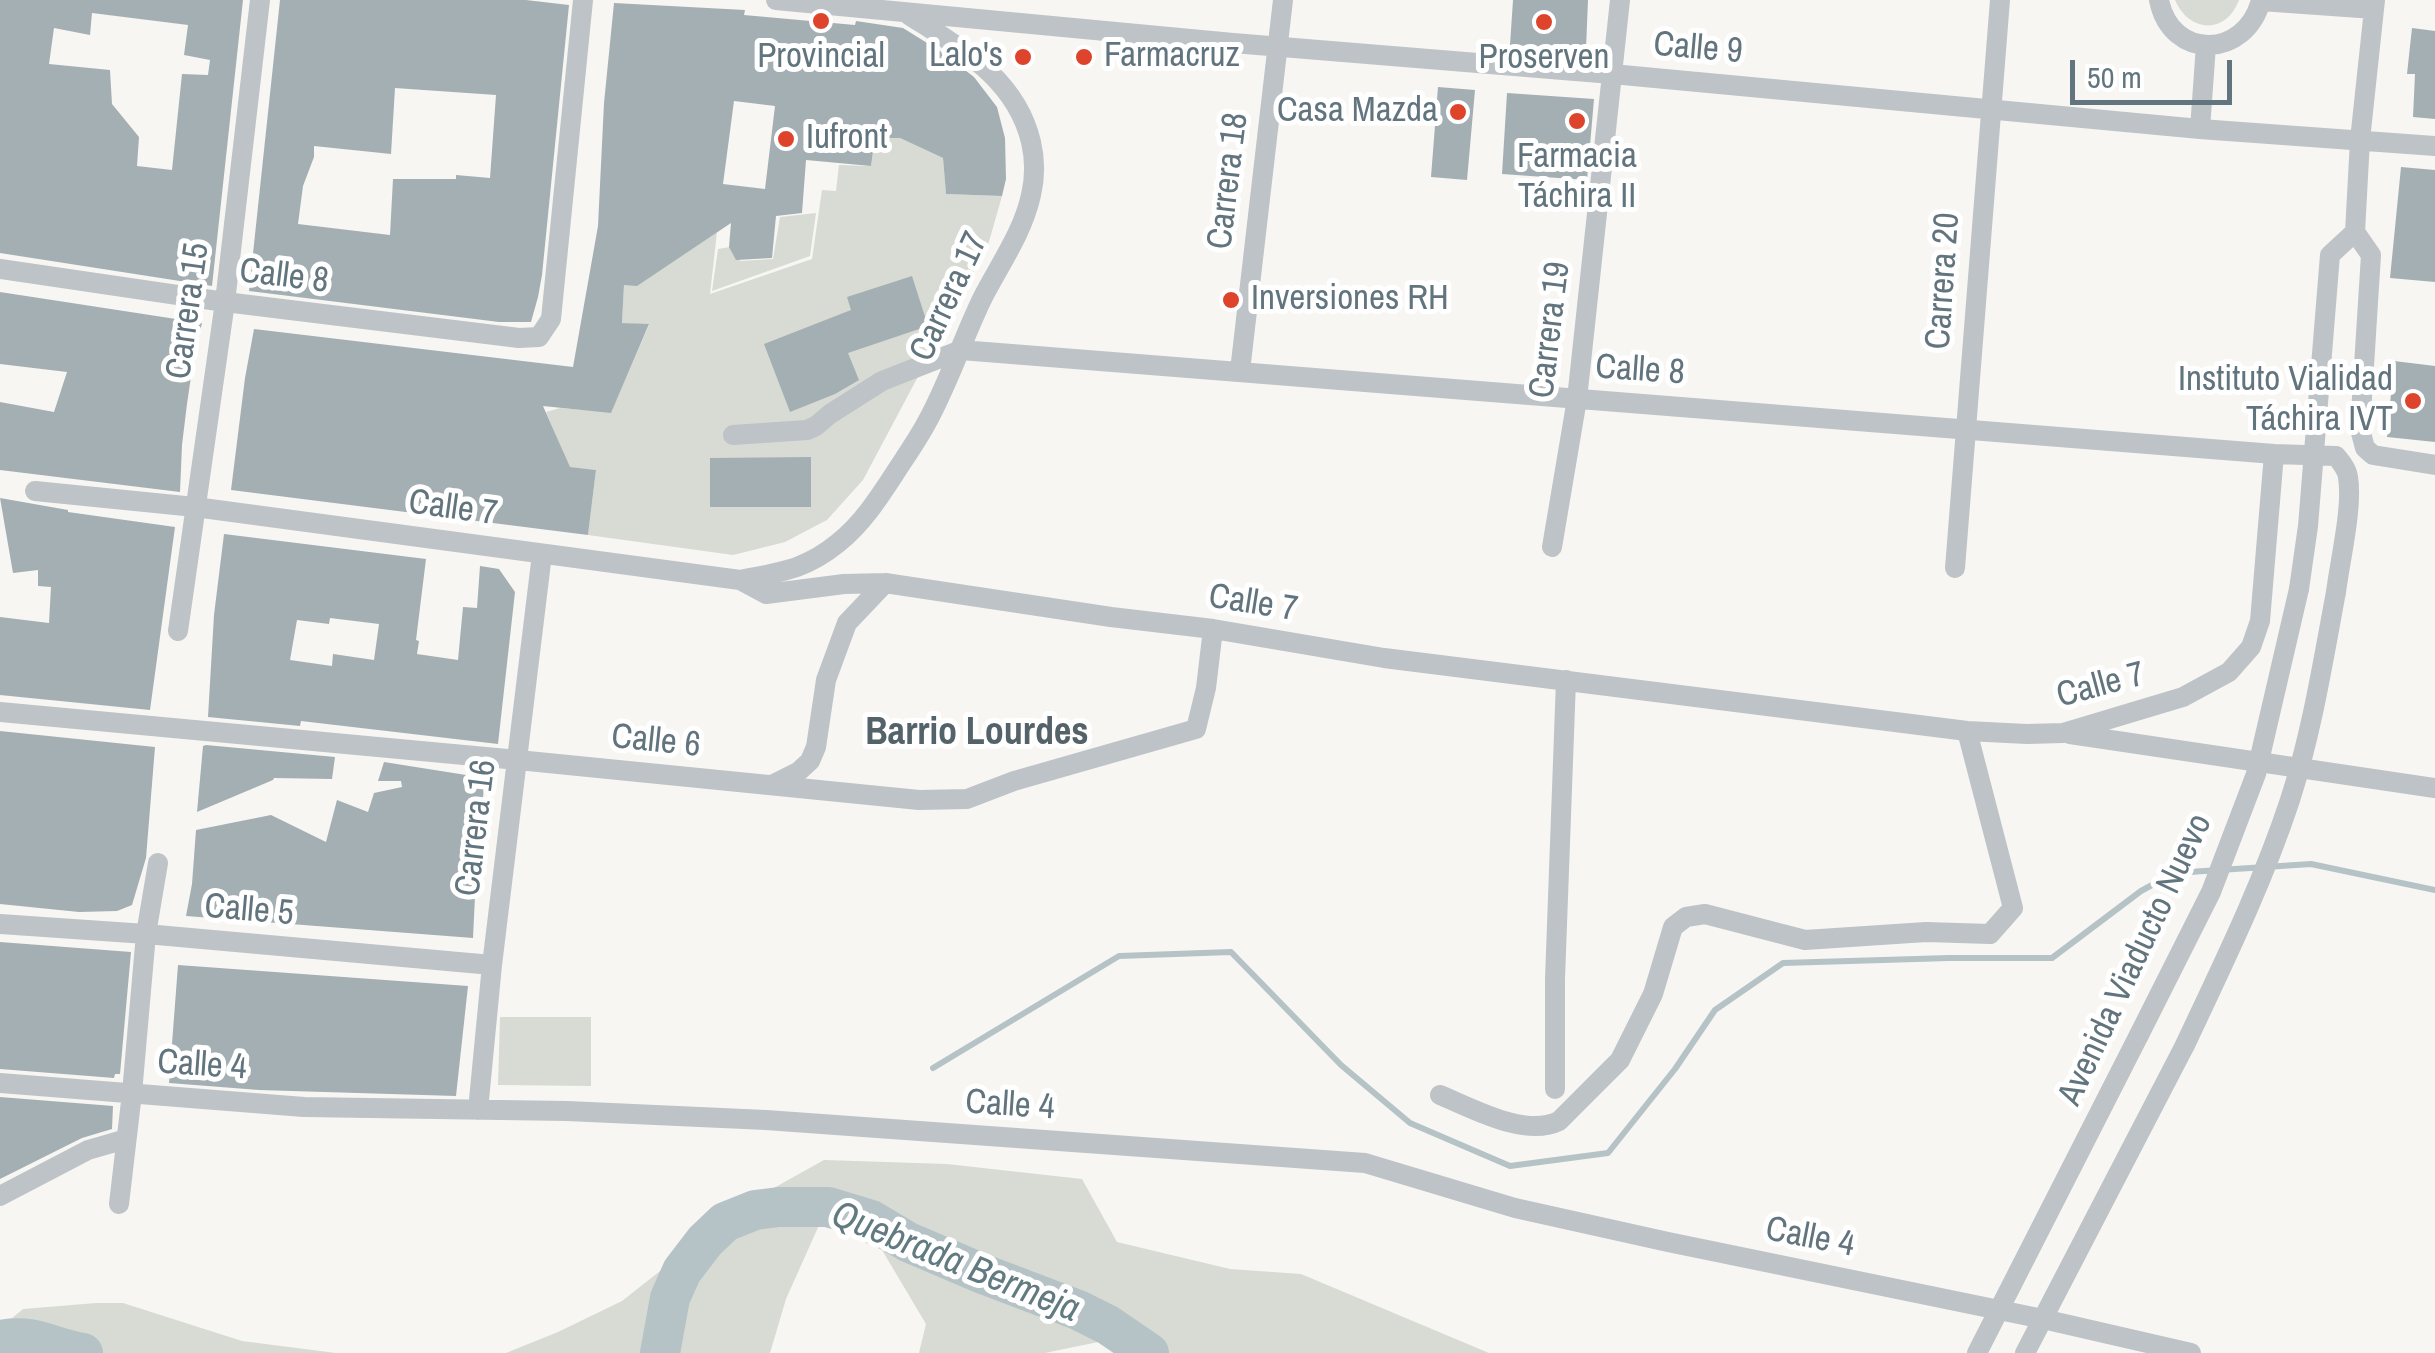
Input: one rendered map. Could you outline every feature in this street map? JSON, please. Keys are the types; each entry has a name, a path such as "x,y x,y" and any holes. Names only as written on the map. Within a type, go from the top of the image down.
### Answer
{"street":[{"name":"Carrera 15","path":"178,631 225,302 260,0"},
{"name":"Calle 8","path":"0,269 225,302 519,338 539,337 551,319 583,0"},
{"name":"Calle 9","path":"776,0 906,7 1278,47 2435,146"},
{"name":"Carrera 18","path":"1240,370 1283,0"},
{"name":"Carrera 19","path":"1552,546 1577,399 1620,0"},
{"name":"Carrera 20","path":"1954,568 2000,0"},
{"path":"2159,0 2171,28 2181,37 2206,46 2236,38 2248,28 2261,1 2375,5 2354,232 2372,254 2360,429 2365,448 2372,456 2435,464"},
{"name":"Carrera 17","path":"740,580 814,561 857,526 874,505 927,422 982,299 1023,222 1032,194 1032,143 1022,113 998,78 906,7"},
{"path":"2200,128 2206,46"},
{"name":"Avenida Viaducto Nuevo","path":"1977,1353 2210,892 2256,774 2299,590 2308,526 2330,254 2354,232"},
{"name":"Calle 8","path":"961,350 2314,456"},
{"path":"733,434 807,430 882,381 961,350"},
{"name":"Calle 7","path":"35,491 195,506 740,580 766,594 884,583 1214,629 1384,658 1967,731 2028,734 2064,733 2183,697 2229,672 2251,647 2260,622 2274,454"},
{"path":"2025,1353 2185,1045 2250,910 2291,798 2314,709 2348,510 2348,475 2342,463 2336,456 2314,456"},
{"path":"2348,475 2372,456"},
{"name":"Carrera 16","path":"478,1110 542,554"},
{"path":"770,786 810,761 816,748 826,680 846,623 884,583"},
{"name":"Calle 6","path":"0,712 919,800 967,798 1196,729 1214,629"},
{"path":"1554,1089 1554,978 1566,680"},
{"path":"1440,1095 1503,1121 1536,1127 1559,1121 1620,1060 1653,994 1673,927 1686,917 1705,914 1805,940 1926,932 1990,934 2014,908 1967,731"},
{"path":"2064,733 2435,788"},
{"path":"119,1204 146,934 158,863"},
{"name":"Calle 5","path":"0,924 492,965"},
{"name":"Calle 4","path":"0,1083 304,1107 567,1111 766,1120 1365,1162 1516,1208 2191,1353"},
{"path":"0,1196 88,1150 126,1139"}],"shaded area":[{"path":"2175,0 2239,0 2225,19 2207,26 2189,19"},
{"path":"875,138 900,138 943,158 946,194 1002,196 988,245 863,480 827,520 785,542 733,555 588,535 596,470 536,464 563,452 546,412 560,408 611,412 649,325 622,323 624,285 637,285 717,232 710,294 812,259 822,190 836,191 839,165 871,166"},
{"path":"816,213 810,256 712,291 718,249 742,245 740,261 773,259 780,217"},
{"path":"500,1017 591,1017 591,1086 498,1085"},
{"path":"824,1160 947,1164 1082,1179 1117,1242 1230,1269 1301,1274 1489,1353 1120,1353 1103,1341 1045,1353 919,1353 926,1324 882,1250 820,1223 786,1299 770,1353 506,1353 622,1301 745,1204"},
{"path":"123,1303 242,1341 336,1353 0,1353 0,1328 23,1309"}],"building":[{"path":"0,0 243,0 212,286 0,253","holes":["92,13 188,25 184,55 210,60 208,75 182,74 172,170 137,166 139,137 112,104 110,70 49,64 54,28 90,35"]},
{"path":"280,0 526,0 569,5 542,275 531,322 499,322 249,291","holes":["395,88 496,95 490,178 456,175 456,179 393,179 390,235 298,224 314,146 391,154"]},
{"name":"Proserven","path":"1513,0 1588,0 1586,49 1510,45"},
{"path":"614,3 745,10 744,15 855,25 856,21 903,28 974,77 997,107 1005,138 1006,179 1002,196 946,194 943,158 900,138 875,138 871,166 806,160 802,213 776,216 772,258 736,260 729,247 731,223 637,286 624,285 622,323 649,324 611,413 543,406 570,467 596,470 588,535 231,490 254,329 573,367 598,226","holes":["734,101 775,106 765,189 723,184"]},
{"path":"2412,28 2435,31 2435,119 2413,117 2415,74 2407,74"},
{"path":"1438,87 1475,90 1467,180 1431,177"},
{"path":"1507,93 1594,99 1587,180 1502,174"},
{"path":"2401,167 2435,170 2435,282 2390,278"},
{"path":"912,276 928,326 848,353 859,380 790,412 764,344 851,310 847,297"},
{"path":"0,292 202,323 187,404 180,492 0,470 0,402 54,412 67,372 0,364"},
{"name":"Instituto Vialidad Táchira IVT","path":"2394,361 2435,366 2435,442 2387,437"},
{"path":"811,457 811,507 710,507 710,458"},
{"path":"0,498 175,527 150,710 0,695 0,617 49,623 51,587 38,586 38,570 13,573"},
{"path":"224,534 426,559 417,654 458,660 463,607 477,608 480,566 499,569 515,592 498,744 301,721 300,726 208,717","holes":["330,618 379,624 374,660 333,654 332,666 290,660 297,620 329,624"]},
{"path":"0,731 155,747 146,858 132,905 117,911 79,912 0,904"},
{"path":"206,745 335,757 332,779 274,778 197,812"},
{"path":"384,762 485,778 473,938 186,916 196,830 271,815 326,842 337,800 368,812 374,793 402,787 401,781 378,781"},
{"path":"0,942 131,952 120,1074 114,1078 0,1069"},
{"path":"178,965 468,986 456,1096 169,1083"},
{"path":"0,1097 113,1106 112,1129 82,1138 0,1179"}],"waterway":[{"path":"933,1068 1119,956 1231,952 1341,1065 1410,1123 1510,1166 1608,1153 1675,1069 1715,1010 1783,963 2052,958 2141,891 2174,873 2311,864 2435,890"},
{"name":"Quebrada Bermeja","path":"660,1353 670,1298 682,1271 705,1241 725,1222 755,1210 779,1207 828,1207 871,1220 908,1242 1078,1310 1149,1353"},
{"name":"Quebrada Bermeja","path":"0,1340 33,1340 83,1353"}],"place":[{"name":"Provincial","path":"821,21"},
{"name":"Proserven","path":"1544,22"},
{"name":"Lalo's","path":"1023,57"},
{"name":"Farmacruz","path":"1084,57"},
{"name":"Casa Mazda","path":"1458,112"},
{"name":"Farmacia Táchira II","path":"1577,121"},
{"name":"Iufront","path":"786,139"},
{"name":"Inversiones RH","path":"1231,300"},
{"name":"Instituto Vialidad Táchira IVT","path":"2413,401"}],"district":[{"name":"Barrio Lourdes","path":"977,734"}]}
